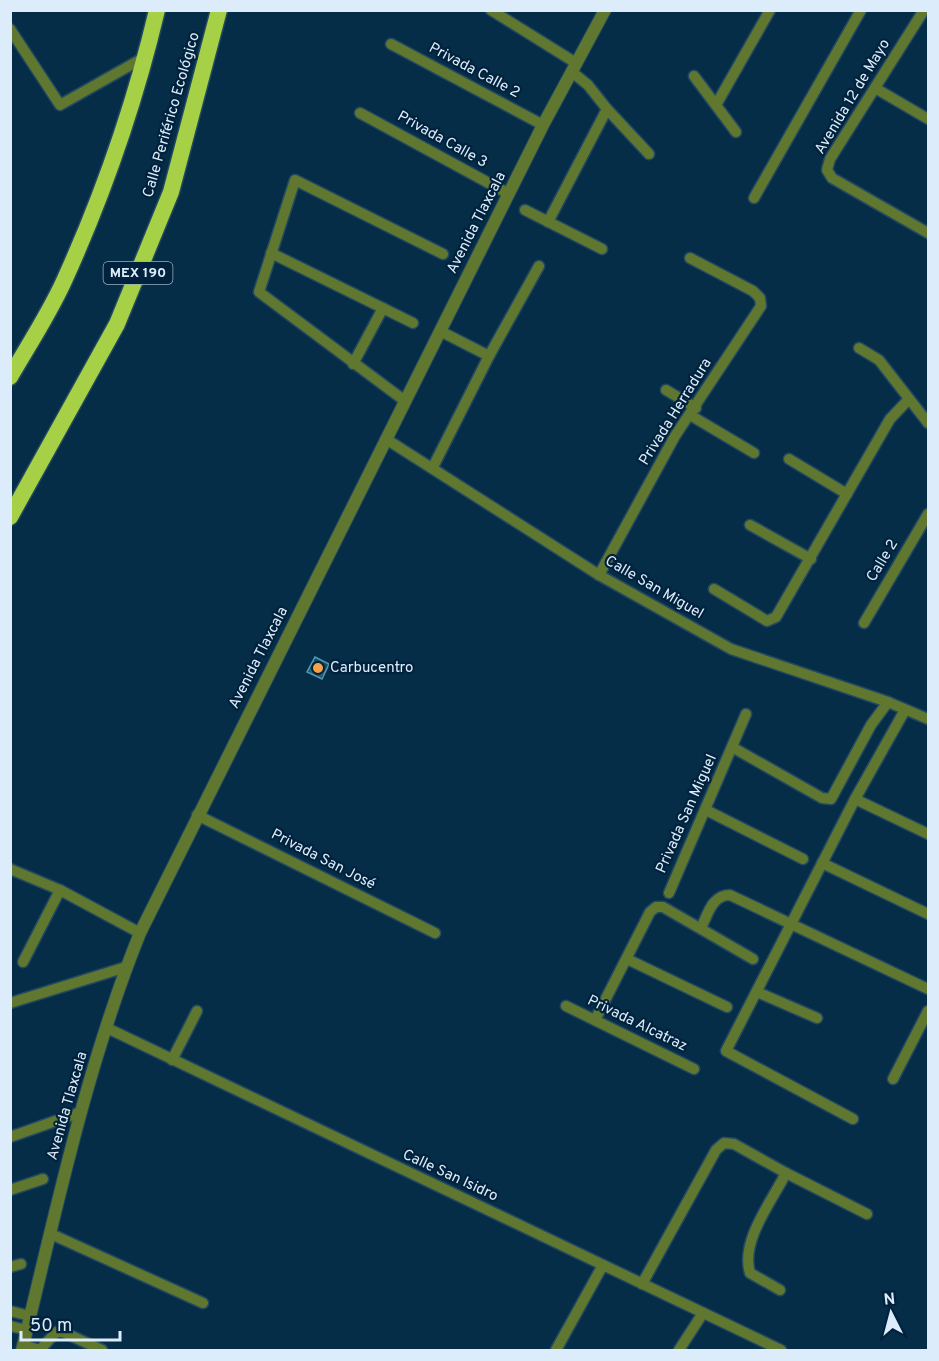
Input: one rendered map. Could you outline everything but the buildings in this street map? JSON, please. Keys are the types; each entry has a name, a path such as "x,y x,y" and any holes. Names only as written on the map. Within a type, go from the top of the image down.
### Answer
{"highway":[{"path":"10,377 63,283 106,180 146,56 157,10"},
{"name":"Calle Periférico Ecológico","path":"10,517 122,313 171,192 219,10"}],"street":[{"path":"491,10 574,67 607,109 649,153"},
{"name":"Avenida Tlaxcala","path":"30,1349 27,1330 30,1316 81,1112 107,1028 121,969 543,125 605,10"},
{"path":"716,105 770,10"},
{"path":"754,198 861,10"},
{"name":"Avenida 12 de Mayo","path":"924,10 830,159 827,170 832,178 928,233"},
{"path":"10,29 60,105 146,56"},
{"name":"Privada Calle 2","path":"391,44 543,125"},
{"path":"694,76 736,132"},
{"path":"875,88 928,119"},
{"path":"548,222 607,109"},
{"name":"Privada Calle 3","path":"360,113 509,194"},
{"path":"405,401 385,389 259,292 295,180 443,254"},
{"path":"525,210 602,249"},
{"path":"271,253 413,323"},
{"name":"Privada Herradura","path":"599,575 675,436 761,306 760,298 753,291 690,258"},
{"path":"433,467 489,356 539,266"},
{"path":"353,364 383,308"},
{"path":"440,331 489,356"},
{"path":"860,348 879,360 928,423"},
{"path":"666,390 754,453"},
{"path":"714,589 767,621 776,617 811,560 890,419 909,399"},
{"name":"Calle San Miguel","path":"386,439 599,575 731,649 888,702 928,719"},
{"path":"789,459 848,494"},
{"name":"Calle 2","path":"864,623 928,514"},
{"path":"750,525 811,560"},
{"name":"Privada San Miguel","path":"732,747 822,798 831,800 871,725 888,702"},
{"path":"853,1119 726,1051 855,799 906,710"},
{"name":"Privada San Miguel","path":"669,893 746,714"},
{"path":"855,799 928,834"},
{"path":"706,810 803,859"},
{"name":"Privada San José","path":"197,815 435,933"},
{"path":"822,863 928,915"},
{"path":"10,869 60,890 140,933"},
{"path":"23,962 60,890"},
{"path":"701,928 715,900 722,895 730,895 928,989"},
{"path":"595,1020 650,912 656,907 663,907 753,959"},
{"path":"627,959 727,1007"},
{"path":"10,1003 121,969"},
{"path":"757,992 817,1018"},
{"name":"Privada Alcatraz","path":"566,1006 694,1069"},
{"path":"172,1060 197,1011"},
{"path":"893,1079 928,1011"},
{"name":"Calle San Isidro","path":"107,1028 781,1350"},
{"path":"10,1137 81,1112"},
{"path":"642,1284 716,1150 724,1143 734,1144 867,1214"},
{"path":"780,1290 750,1273 747,1262 754,1234 786,1173"},
{"path":"10,1190 43,1179"},
{"path":"51,1233 203,1303"},
{"path":"556,1350 603,1265"},
{"path":"10,1311 30,1316"},
{"path":"679,1350 703,1313"},
{"path":"10,1326 27,1330"},
{"path":"30,1349 56,1332 63,1332 102,1350"}],"place":[{"name":"Carbucentro","path":"318,668"}]}
